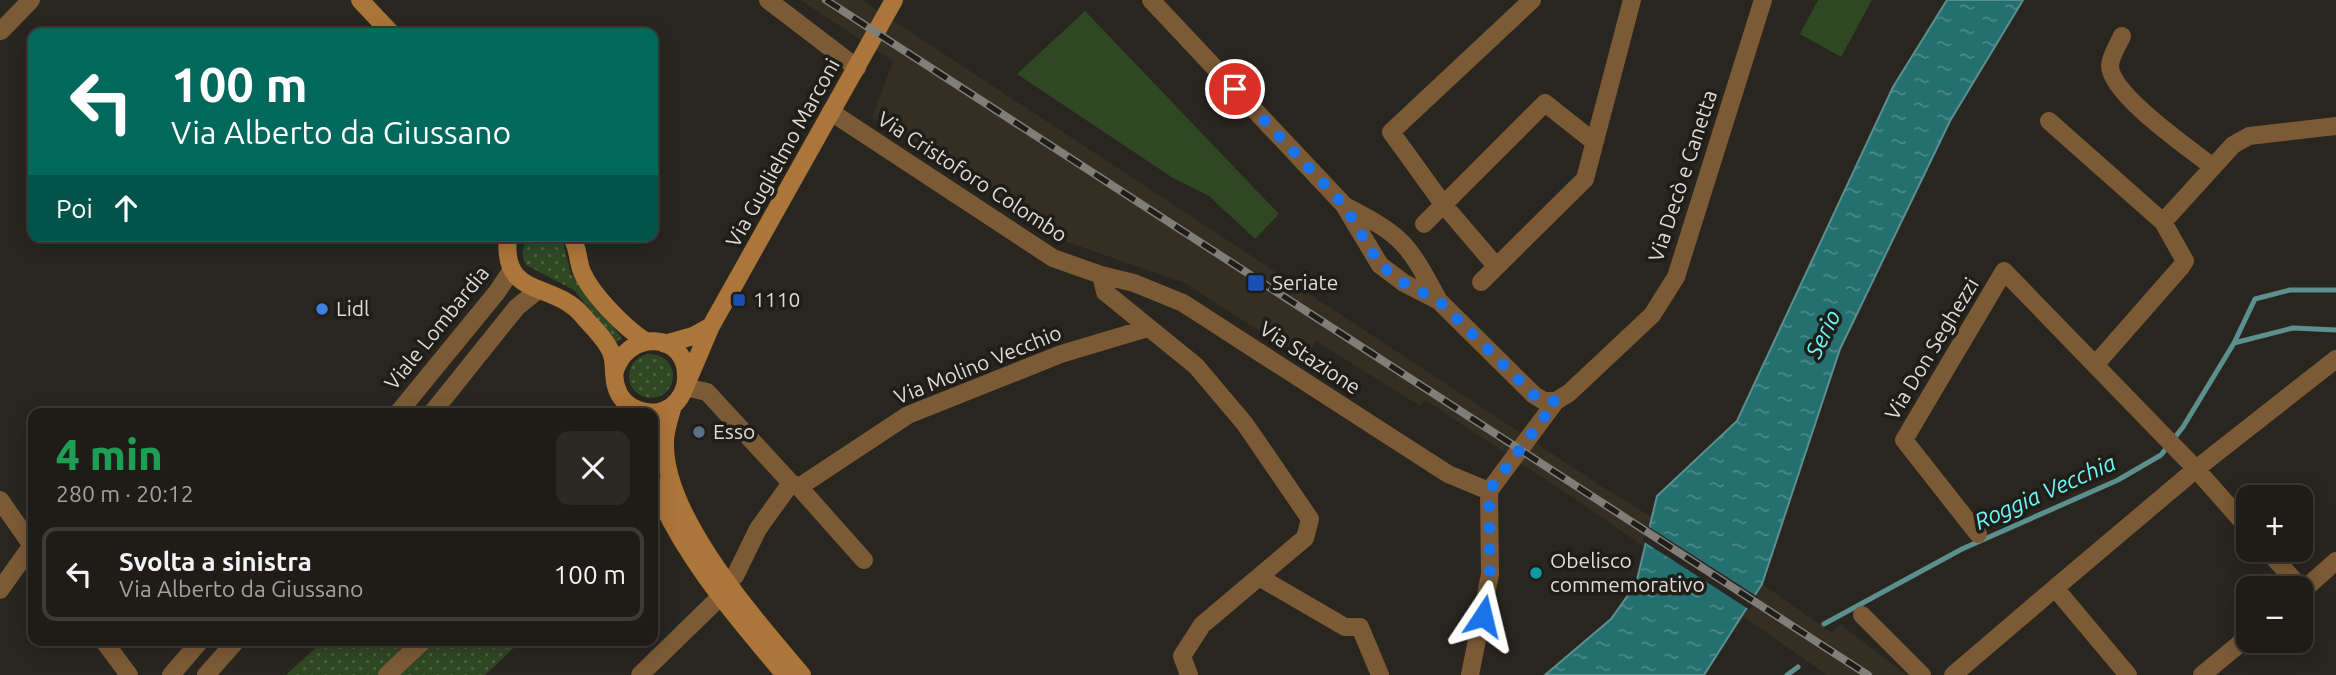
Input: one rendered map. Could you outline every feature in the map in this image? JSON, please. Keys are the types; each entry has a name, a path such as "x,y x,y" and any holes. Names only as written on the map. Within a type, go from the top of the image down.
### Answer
{"main road":[{"path":"360,0 385,28"},
{"name":"Via Guglielmo Marconi","path":"685,387 711,326 894,0"},
{"path":"509,242 510,271 537,291 553,294 571,303 612,353 614,374 624,405"},
{"path":"574,242 583,274 620,322 645,341 665,344 693,336 711,326"},
{"path":"614,374 624,352 645,341"},
{"path":"665,344 681,357 687,377 685,387 673,405 664,440 667,461 684,513 727,586 802,675"},
{"path":"658,410 673,405"},
{"path":"658,495 664,511 720,597 785,675"}],"street":[{"path":"1,31 31,0"},
{"path":"768,0 857,68"},
{"path":"1151,0 1344,205 1380,265 1404,283 1439,301"},
{"path":"1496,267 1443,204 1391,132 1532,0"},
{"path":"1481,282 1584,179 1632,0"},
{"name":"Via Decò e Canetta","path":"1489,491 1556,401 1569,393 1652,315 1675,277 1763,0"},
{"path":"2122,36 2110,64 2113,78 2135,103 2213,167"},
{"path":"1424,224 1545,103 1593,141"},
{"name":"Via Cristoforo Colombo","path":"831,112 1053,258 1101,275"},
{"path":"2049,121 2164,222 2185,261 2095,365"},
{"path":"2164,222 2233,145 2249,136 2336,126"},
{"path":"1344,205 1379,223 1404,242 1439,301 1534,395 1544,401 1556,401"},
{"path":"1366,238 1379,223"},
{"path":"1404,283 1417,276 1422,269"},
{"name":"Viale Lombardia","path":"402,408 497,292 510,271"},
{"name":"Via Don Seghezzi","path":"1978,534 1904,440 2004,271 2196,469 2236,514"},
{"path":"1101,275 1105,292 1196,366 1237,414 1310,519 1306,538 1202,625 1182,656 1189,675"},
{"name":"Via Stazione","path":"1101,275 1134,283 1183,303 1448,474 1489,491"},
{"path":"436,408 517,307 537,291"},
{"name":"Via Molino Vecchio","path":"735,576 758,530 795,485 908,415 1060,354 1148,328"},
{"path":"1953,675 2196,469 2336,359"},
{"path":"436,367 450,372 454,386"},
{"path":"685,387 707,392 864,560"},
{"path":"1470,675 1490,574 1489,491"},
{"path":"0,500 28,540"},
{"path":"0,590 28,552"},
{"path":"2278,562 2290,576"},
{"path":"2313,583 2333,570"},
{"path":"1259,577 1345,627 1360,627 1380,675"},
{"path":"2054,588 2127,675"},
{"path":"640,675 720,597"},
{"path":"1862,615 1922,675"},
{"path":"107,646 129,675"},
{"path":"171,675 196,646"},
{"path":"206,675 232,646"},
{"path":"387,675 418,646"},
{"path":"2209,673 2236,648"}],"shaded area":[{"path":"800,0 862,0 1609,491 1762,584 1832,633 1840,624 1907,675 1827,675 1590,509 1425,400 1420,406 1316,341 1304,360 1185,283 1053,237 872,118 893,61"}],"green space":[{"path":"1818,0 1872,0 1841,57 1800,34"},
{"path":"1085,11 1279,214 1255,239 1209,196 1173,178 1017,74"},
{"path":"526,242 563,242 571,274 622,338 616,342 574,290 526,265 523,249"},
{"path":"651,354 666,361 673,376 666,391 651,398 636,391 629,376 636,361"},
{"path":"318,646 516,646 485,675 286,675"}],"water":[{"name":"Serio","path":"1947,0 2023,0 1950,121 1840,349 1762,584 1704,675 1545,675 1611,619 1636,584 1657,496 1737,421 1893,87"}],"pier":[{"path":"1646,525 1758,597 1750,610 1643,541"}],"waterway":[{"name":"Roggia Vecchia","path":"2234,343 2255,299 2290,290 2336,290"},
{"name":"Roggia Vecchia","path":"1824,624 1962,549 2118,480 2161,455 2183,427 2234,343 2293,328 2336,330"},
{"path":"1787,675 1798,667"}],"railway":[{"path":"826,0 1868,675"}],"place":[{"name":"Seriate","path":"1256,283"},
{"name":"1110","path":"739,300"},
{"name":"Lidl","path":"322,309"},
{"name":"Esso","path":"699,432"},
{"name":"Obelisco commemorativo","path":"1536,573"}],"route":[{"path":"1235,89 1344,205 1380,265 1404,283 1439,301 1534,395 1544,401 1556,401 1508,470 1489,491 1490,574 1483,616"}]}
